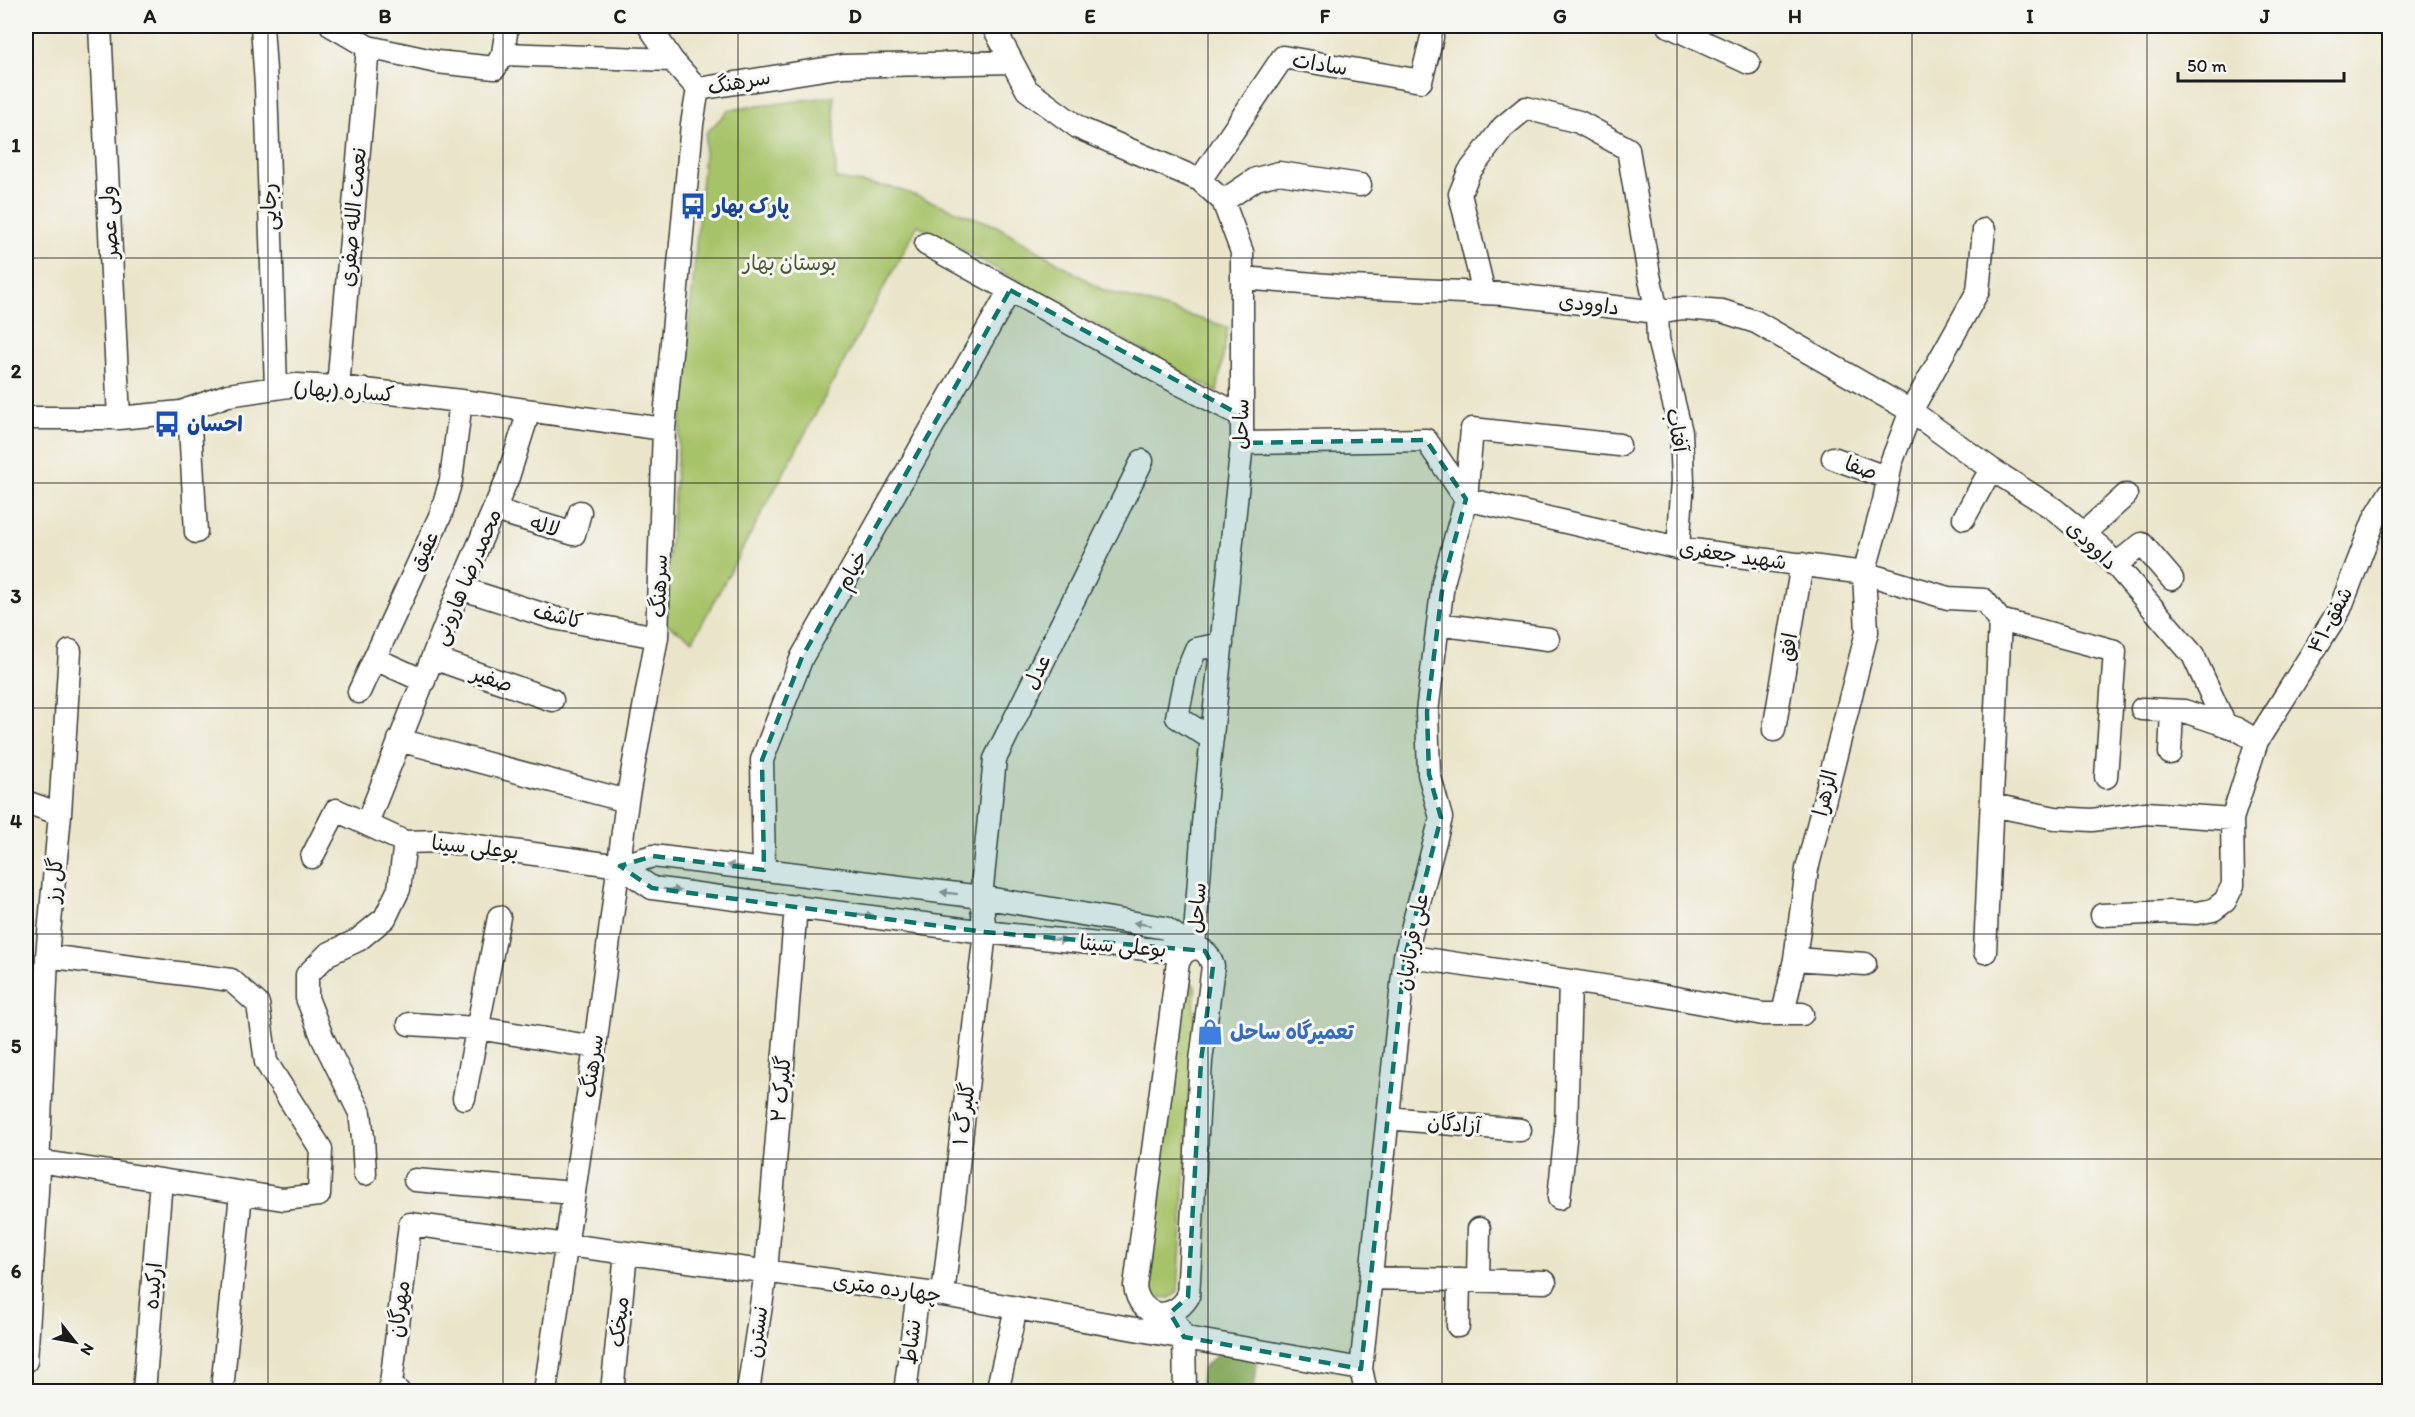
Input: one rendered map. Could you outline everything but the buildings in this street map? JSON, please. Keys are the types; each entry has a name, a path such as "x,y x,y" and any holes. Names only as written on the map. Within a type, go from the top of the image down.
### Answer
{"street":[{"name":"ولی عصر","path":"99,26 118,418"},
{"name":"رجایی","path":"262,26 276,388"},
{"path":"332,26 368,47 437,62 495,68 503,54 507,26"},
{"path":"649,26 672,60 698,89"},
{"name":"ساحل","path":"993,26 1027,90 1079,128 1200,180 1223,201 1242,252 1242,443 1212,739 1194,948"},
{"path":"1669,26 1749,63"},
{"name":"سادات","path":"1200,180 1283,57 1421,81 1432,37"},
{"name":"نعمت الله صفری","path":"338,387 368,47"},
{"path":"503,54 672,60"},
{"name":"سرهنگ","path":"545,1392 595,1047 627,801 657,637 664,429 692,124 698,89 843,66 1012,62"},
{"name":"آفتاب","path":"1484,293 1460,194 1468,172 1503,127 1526,108 1579,122 1629,149 1657,312 1658,339 1681,432 1683,482 1678,548"},
{"path":"1223,201 1256,179 1279,173 1360,185"},
{"path":"1864,573 1884,501 1891,463 1911,411 1978,291 1984,230"},
{"path":"926,244 1182,386 1242,416"},
{"name":"داوودی","path":"1242,278 1351,287 1505,294 1657,312 1683,308 1722,311 1756,322 1911,411 1991,469 2054,509 2101,548 2193,655 2224,725"},
{"name":"خیام","path":"764,870 762,760 802,657 1010,290"},
{"name":"کساره (بهار)","path":"26,418 118,418 189,409 228,395 296,385 338,387 461,401 664,429"},
{"name":"عقیق","path":"358,692 441,514 451,480 461,401"},
{"path":"189,409 196,532"},
{"name":"محمدرضا هارونی","path":"367,823 460,588 508,477 529,411"},
{"name":"علی قربانیان","path":"1366,1392 1361,1369 1405,956 1441,818 1428,774 1426,712 1443,583 1466,499 1472,429 1619,445"},
{"path":"1242,443 1426,440 1466,499"},
{"name":"صفا","path":"1833,458 1888,478"},
{"name":"عدل","path":"986,932 981,897 994,759 1142,461"},
{"path":"1964,518 1991,469"},
{"name":"شفق-۴۱","path":"2102,915 2197,913 2213,910 2225,901 2233,885 2232,819 2257,741 2340,609 2375,518 2390,493"},
{"path":"2083,534 2126,495"},
{"name":"شهید جعفری","path":"1466,499 1678,548 1864,573 1948,598 1984,600 2000,620 2115,651 2106,777"},
{"name":"لاله","path":"495,510 574,534 580,512"},
{"path":"2115,565 2142,544 2172,579"},
{"name":"افق","path":"1773,730 1802,564"},
{"name":"الزهرا","path":"1405,956 1710,1002 1763,1014 1792,1014 1795,959 1807,869 1867,632 1864,573"},
{"name":"کاشف","path":"460,588 554,618 657,637"},
{"path":"1985,952 2000,620"},
{"path":"1438,624 1548,639"},
{"path":"1212,739 1177,717 1186,673 1196,649 1222,644"},
{"name":"گل رز","path":"26,1361 47,956 60,814 70,651"},
{"name":"صفیر","path":"433,658 552,700"},
{"path":"375,659 424,681"},
{"path":"2142,709 2184,711 2224,725 2257,741"},
{"path":"2170,753 2172,711"},
{"path":"399,740 627,801"},
{"path":"26,802 60,814"},
{"path":"1992,805 2055,818 2092,820 2146,813 2232,819"},
{"name":"بوعلی سینا","path":"312,857 336,810 405,842 441,841 620,866 653,856 981,897 1166,928 1194,948"},
{"path":"26,822 60,814"},
{"path":"365,1174 360,1113 322,1039 308,998 307,975 328,954 358,940 385,918 399,889 405,842"},
{"name":"بوعلی سینا","path":"620,866 652,888 986,932 1165,951 1194,948"},
{"name":"گلبرک ۲","path":"765,1272 796,906"},
{"path":"464,1098 499,917"},
{"name":"گلبرگ ۱","path":"943,1295 986,932"},
{"name":"ساحل","path":"1194,948 1205,951 1213,966 1201,1061 1188,1297 1178,1310 1161,1314 1146,1309 1136,1295 1135,1286 1178,962 1184,952 1194,948"},
{"path":"38,1161 283,1199 319,1195 321,1149 267,1062 258,1004 231,980 47,956"},
{"path":"1795,959 1865,964"},
{"path":"1559,1198 1566,1130 1570,981"},
{"path":"409,1024 477,1028 595,1047"},
{"name":"آزادگان","path":"1388,1118 1520,1130"},
{"name":"ارکیده","path":"144,1392 161,1180"},
{"path":"415,1180 574,1193"},
{"path":"223,1380 240,1193"},
{"name":"چهارده متری","path":"410,1224 943,1295 1361,1369"},
{"name":"مهرگان","path":"399,1392 391,1384 410,1224"},
{"path":"1458,1326 1479,1229"},
{"name":"میخک","path":"612,1392 626,1253"},
{"name":"نسترن","path":"748,1392 765,1272"},
{"path":"1371,1278 1545,1282"},
{"name":"نشاط","path":"905,1392 918,1292"},
{"path":"997,1392 1016,1308"},
{"path":"1170,1313 1184,1337 1185,1392"}],"highlighted area":[{"path":"1010,290 1242,416 1242,443 1426,440 1466,499 1443,583 1427,712 1429,774 1441,818 1405,956 1361,1369 1184,1337 1170,1313 1188,1297 1201,1061 1213,966 1205,951 985,932 652,888 620,866 653,856 764,870 762,760 802,657"}],"green space":[{"name":"بوستان بهار","path":"834,96 836,179 895,188 997,226 1103,290 1228,327 1217,392 918,225 693,640 663,622 706,133 729,110"},
{"path":"1189,980 1195,986 1193,1049 1178,1292 1170,1298 1156,1297 1143,1286 1182,983"},
{"path":"1226,1349 1258,1354 1254,1391 1200,1392 1203,1367"}],"place":[{"name":"پارک بهار","path":"693,206"},
{"name":"احسان","path":"167,424"},
{"name":"تعمیرگاه ساحل","path":"1210,1032"}]}
